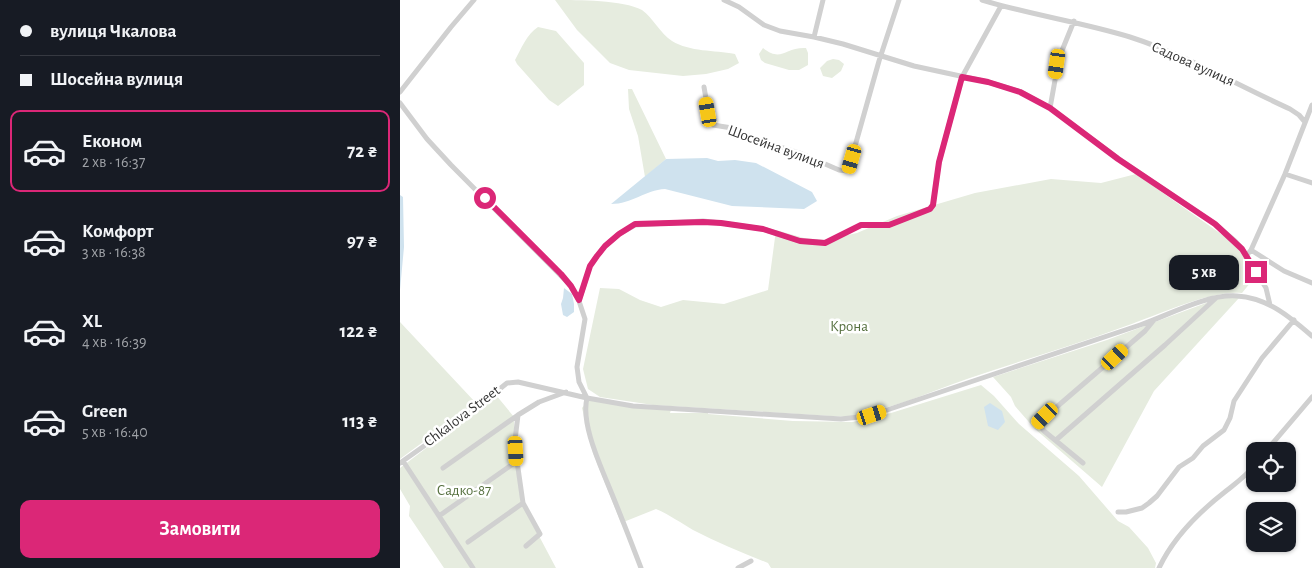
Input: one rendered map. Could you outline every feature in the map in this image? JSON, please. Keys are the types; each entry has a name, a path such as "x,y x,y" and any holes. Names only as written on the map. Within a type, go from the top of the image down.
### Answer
{"street":[{"path":"400,92 451,26 474,0"},
{"path":"724,0 739,7 764,24 780,31 814,37 914,66 988,82 1020,92 1050,108 1118,159 1215,224 1235,241 1266,288 1270,305"},
{"path":"814,37 823,0"},
{"name":"Шосейна вулиця","path":"704,87 710,122 713,125 732,128 758,140 802,154 839,170 848,171 899,0"},
{"name":"Садова вулиця","path":"982,0 1001,6 1074,21 1132,38 1195,63 1290,109 1305,122"},
{"path":"579,300 590,266 597,256 612,240 635,224 703,222 763,229 800,241 825,243 861,225 889,225 930,209 933,205 939,162 962,77 1001,6"},
{"path":"1050,108 1059,58 1070,36 1074,21"},
{"path":"400,103 427,138 452,165 561,274 579,300 585,319 577,367 579,382 587,398 585,406 586,418 598,460 641,568"},
{"path":"1246,256 1251,250 1285,174 1312,105"},
{"path":"1285,174 1312,183"},
{"path":"1251,250 1284,271 1312,283"},
{"name":"Chkalova Street","path":"401,462 465,417 507,383 518,382 587,398 634,406 842,419 859,418 884,411 1216,298 1238,296 1252,298 1270,305 1294,320 1312,336"},
{"path":"1056,440 1216,298"},
{"path":"1083,463 1044,431 1038,423 1145,331 1154,320"},
{"path":"1118,512 1142,508 1149,503 1157,496 1179,467 1193,458 1202,446 1224,430 1230,418 1234,401 1262,358 1294,320"},
{"path":"443,468 539,402 566,392"},
{"path":"1274,442 1312,397"},
{"path":"518,415 515,440 523,503 540,534 526,546"},
{"path":"439,516 517,461"},
{"path":"401,462 473,568"},
{"path":"1159,568 1164,557 1191,522 1246,475"},
{"path":"468,542 523,503"},
{"path":"738,568 751,561"}],"green space":[{"path":"555,0 600,1 634,7 646,13 664,34 679,45 694,49 735,54 739,63 728,69 706,74 683,76 629,70 610,63 577,30"},
{"path":"538,27 556,31 584,63 584,85 558,106 549,100 515,60 527,38"},
{"path":"763,48 769,52 779,54 799,48 806,48 808,65 799,70 789,70 765,63 761,60 759,54"},
{"path":"839,60 844,64 841,71 832,78 823,76 820,68 827,61"},
{"path":"628,89 632,89 666,159 645,177 638,136 629,109"},
{"name":"Крона","path":"1136,174 1231,241 1243,254 1255,277 1242,293 1215,295 1184,304 908,401 847,417 653,405 600,397 588,389 583,369 600,288 619,289 640,300 661,307 683,300 724,304 768,290 776,230 804,238 825,240 857,233 897,216 975,193 1051,179 1101,183"},
{"path":"1222,297 1239,298 1154,391 1102,487 1035,429 993,377 1107,340"},
{"path":"400,322 476,403 400,459"},
{"path":"981,385 994,396 1019,424 1079,476 1118,521 1129,527 1148,548 1156,563 1155,568 771,568 768,563 702,535 656,509 621,523 593,453 582,408 588,400 671,410 670,413 708,413 793,421 853,422 891,413"},
{"name":"Садко-87","path":"496,395 514,417 515,456 521,502 556,568 444,568 409,516 410,506 400,489 400,468"}],"water":[{"path":"707,158 718,161 735,160 756,163 812,192 817,201 804,209 732,206 665,189 625,202 611,204 666,159"},
{"path":"400,195 403,197 404,247 400,290"},
{"path":"564,288 572,294 574,304 574,312 567,317 563,315 561,304"},
{"path":"990,403 1002,411 1005,422 998,430 988,426 984,407"}],"route":[{"path":"485,198 561,274 579,300 590,266 597,256 619,234 635,224 674,222 721,223 763,229 800,241 825,243 861,225 889,225 906,220 930,209 933,205 939,162 962,77 988,82 1020,92 1050,108 1118,159 1215,224 1242,249 1256,272"}]}
